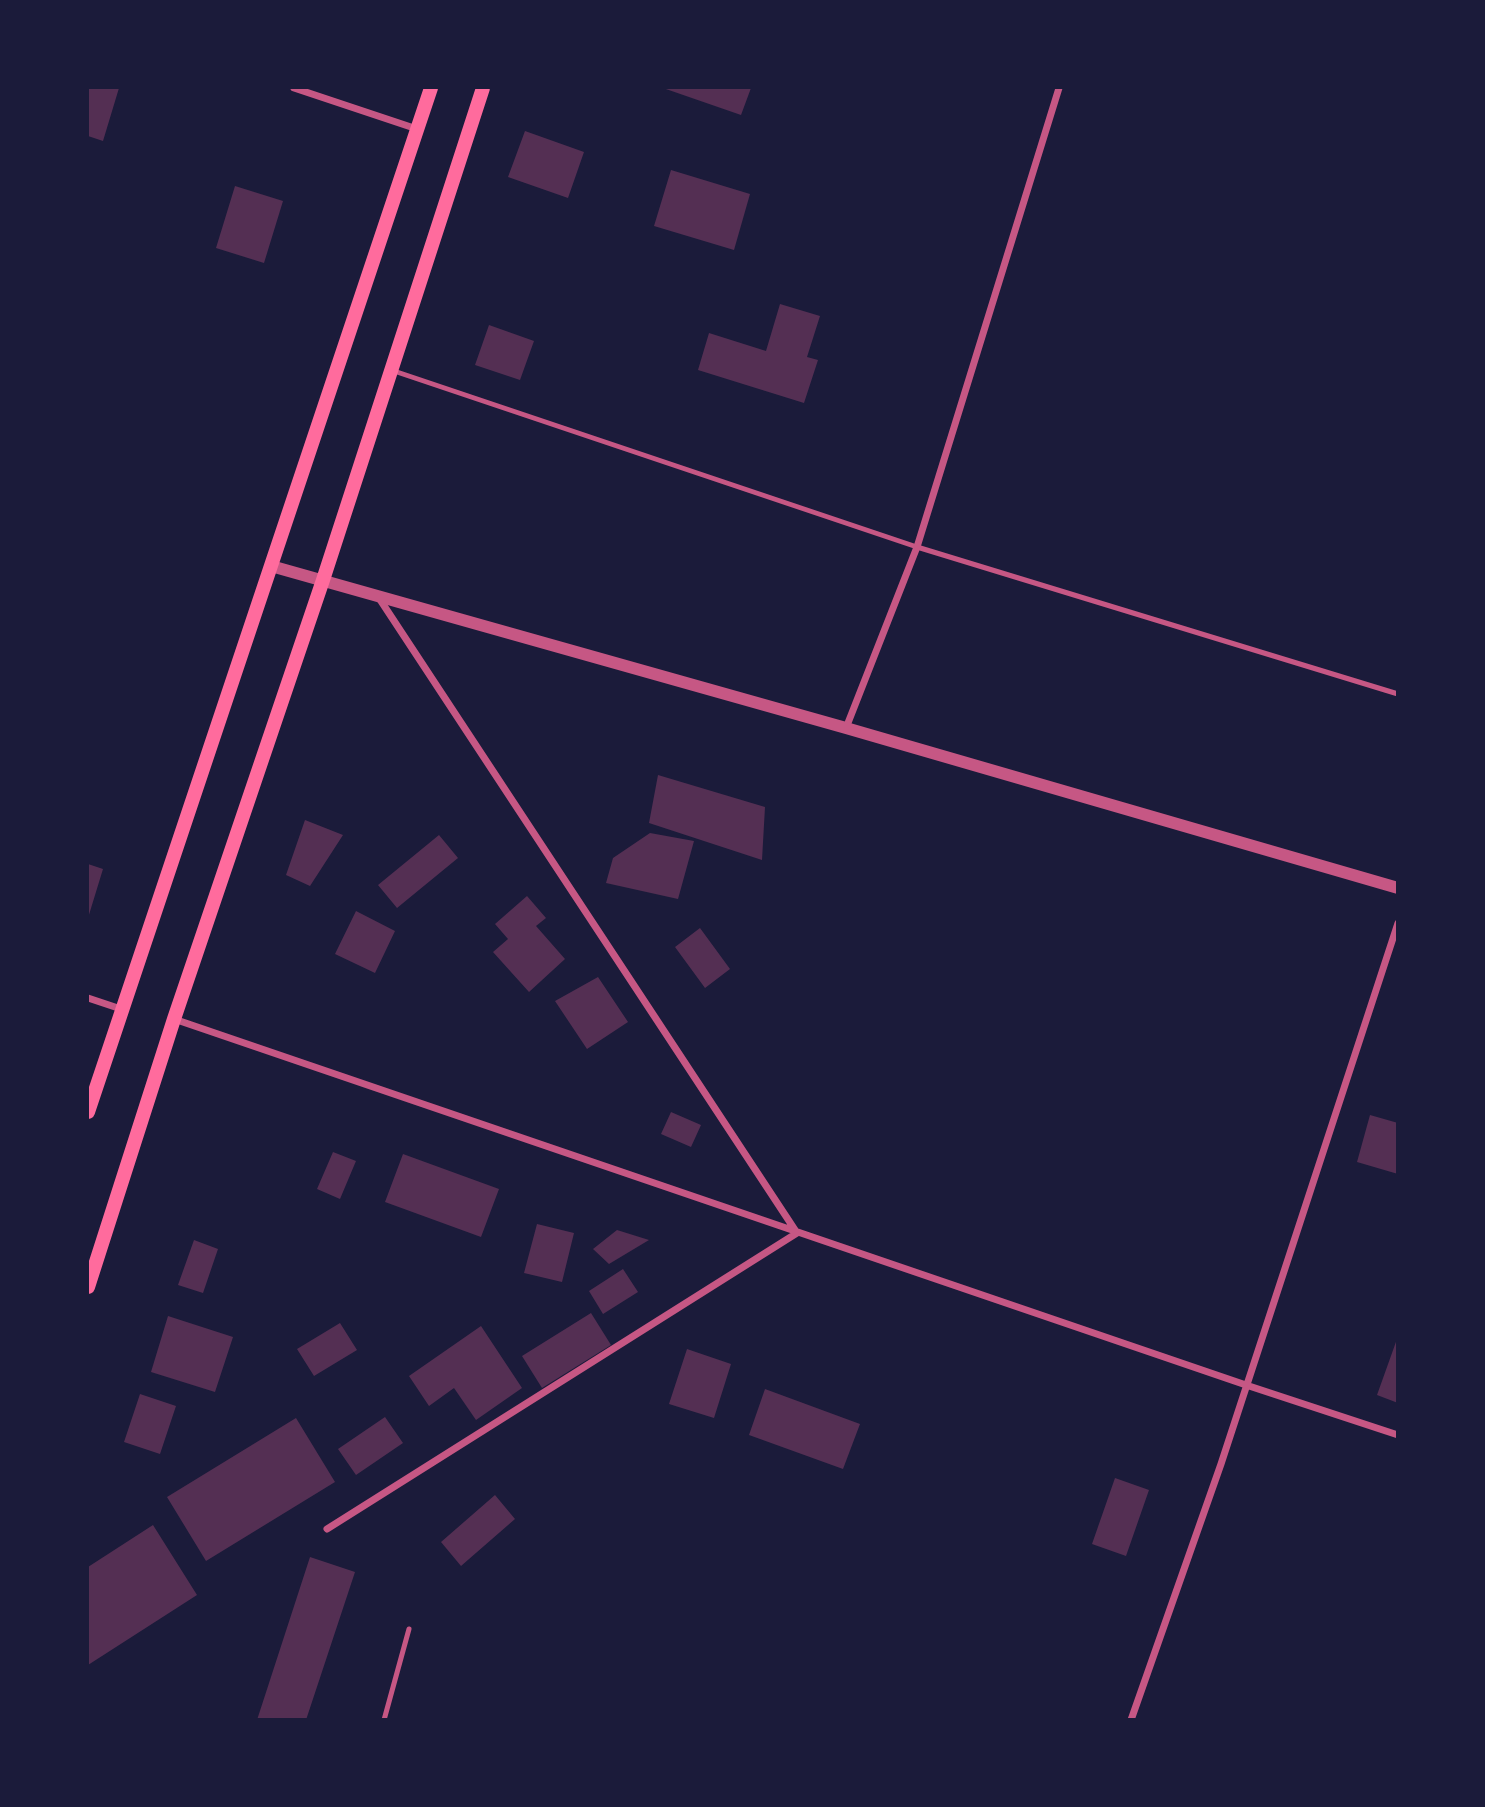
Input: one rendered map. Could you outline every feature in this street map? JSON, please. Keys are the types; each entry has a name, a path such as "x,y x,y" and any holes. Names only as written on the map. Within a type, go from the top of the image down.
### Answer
{"main road":[{"path":"88,1112 431,88"},
{"path":"88,1287 174,1019 323,580 483,88"}],"street":[{"path":"294,88 417,129"},
{"path":"846,728 917,547 1059,88"},
{"path":"271,566 846,728 1398,888"},
{"path":"376,595 797,1233"},
{"path":"1130,1720 1221,1464 1398,923"},
{"path":"88,998 121,1009"},
{"path":"174,1019 797,1233 1398,1435"},
{"path":"327,1529 797,1233"}],"lane":[{"path":"391,370 917,547 1398,694"},
{"path":"384,1720 409,1629"}],"building":[{"path":"88,88 119,88 103,141 88,136"},
{"path":"663,88 751,88 741,115"},
{"path":"525,131 584,152 568,198 508,177"},
{"path":"671,170 750,194 734,250 654,226"},
{"path":"235,186 283,201 264,263 216,248"},
{"path":"780,304 820,316 807,357 818,360 804,403 698,370 709,333 766,351"},
{"path":"489,325 534,341 520,380 475,365"},
{"path":"658,775 765,807 762,860 649,823"},
{"path":"305,820 343,835 310,886 286,875"},
{"path":"650,833 694,841 678,899 606,883 613,858"},
{"path":"439,835 458,858 397,908 378,885"},
{"path":"88,864 103,869 88,918"},
{"path":"527,896 546,918 536,926 565,959 529,992 493,952 508,939 495,924"},
{"path":"356,911 395,931 375,973 335,954"},
{"path":"700,928 730,969 705,988 675,947"},
{"path":"598,977 628,1022 587,1049 555,1001"},
{"path":"671,1112 701,1125 691,1147 661,1134"},
{"path":"1370,1115 1398,1123 1398,1174 1357,1162"},
{"path":"333,1152 356,1161 340,1199 317,1189"},
{"path":"403,1154 499,1189 481,1237 385,1202"},
{"path":"537,1224 574,1233 562,1282 524,1273"},
{"path":"617,1230 649,1240 609,1264 593,1249"},
{"path":"194,1240 218,1249 203,1293 178,1285"},
{"path":"623,1269 638,1292 603,1314 589,1291"},
{"path":"591,1313 611,1345 542,1388 522,1356"},
{"path":"168,1316 233,1337 215,1392 151,1372"},
{"path":"340,1323 357,1350 314,1376 297,1349"},
{"path":"481,1326 522,1388 476,1420 454,1388 429,1406 409,1376"},
{"path":"1398,1339 1398,1403 1377,1395"},
{"path":"687,1349 731,1364 714,1418 669,1404"},
{"path":"765,1389 860,1424 843,1469 749,1435"},
{"path":"140,1394 176,1406 160,1454 124,1442"},
{"path":"385,1417 403,1443 356,1475 338,1449"},
{"path":"296,1418 335,1482 206,1561 167,1497"},
{"path":"1115,1478 1149,1490 1126,1556 1092,1544"},
{"path":"495,1495 515,1519 461,1566 441,1542"},
{"path":"153,1525 197,1595 88,1665 88,1567"},
{"path":"310,1557 355,1572 306,1720 257,1720"}]}
